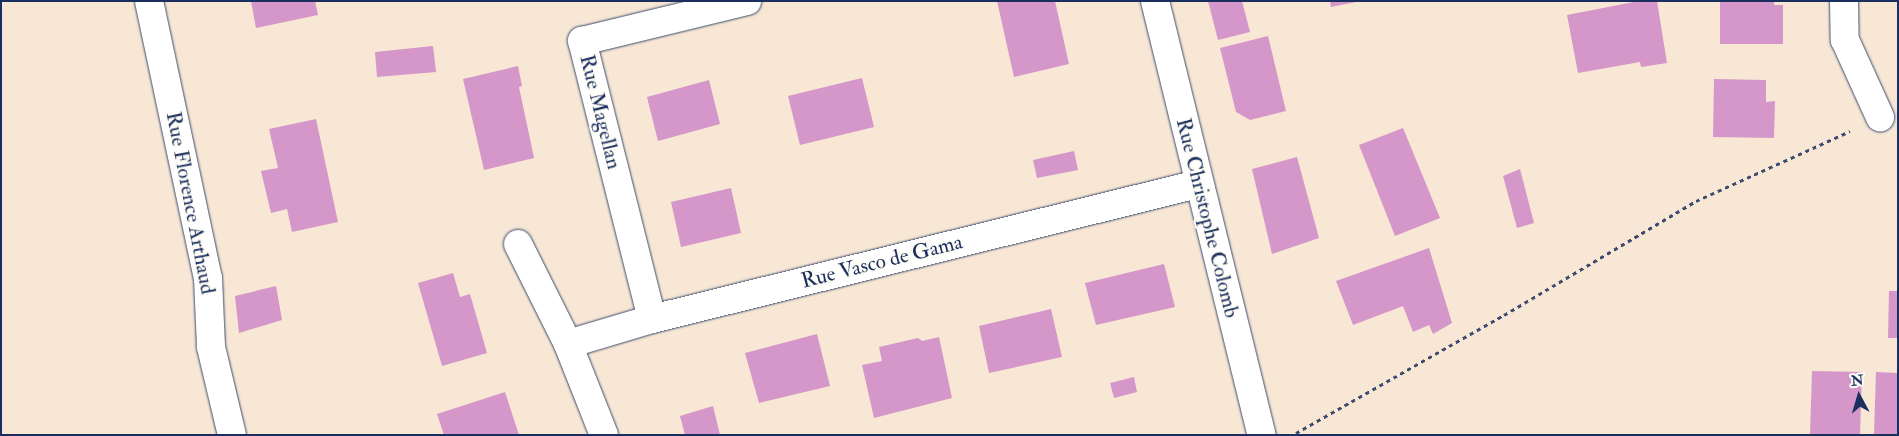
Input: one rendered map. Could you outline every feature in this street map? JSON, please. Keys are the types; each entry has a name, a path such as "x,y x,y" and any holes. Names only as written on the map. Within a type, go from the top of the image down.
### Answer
{"street":[{"name":"Rue Florence Arthaud","path":"149,1 208,278 211,347 232,435"},
{"name":"Rue Magellan","path":"652,319 582,41 748,1"},
{"name":"Rue Christophe Colomb","path":"1155,1 1198,184 1262,435"},
{"path":"1844,1 1845,40 1880,118"},
{"name":"Rue Vasco de Gama","path":"568,344 652,319 1198,184"},
{"path":"518,244 568,344 604,435"}],"path":[{"path":"1294,435 1504,315 1696,201 1880,118"}],"building":[{"path":"251,1 315,1 318,15 256,28"},
{"path":"997,1 1055,1 1069,64 1014,77"},
{"path":"1208,1 1242,1 1250,32 1218,40"},
{"path":"1330,1 1356,1 1356,2 1331,7"},
{"path":"1639,1 1657,1 1667,63 1641,67 1640,62 1578,73 1567,15"},
{"path":"1720,1 1774,1 1774,5 1783,5 1783,44 1720,44"},
{"path":"1268,36 1286,111 1250,120 1236,112 1220,48"},
{"path":"433,46 436,72 377,77 375,52"},
{"path":"518,66 522,86 519,87 534,158 484,170 463,79"},
{"path":"862,78 874,127 800,145 788,96"},
{"path":"1714,79 1766,80 1766,102 1775,101 1774,138 1713,137"},
{"path":"709,80 720,124 658,141 647,97"},
{"path":"316,119 338,222 292,232 287,209 271,213 261,171 278,168 269,129"},
{"path":"1403,128 1440,218 1395,236 1359,145"},
{"path":"1074,151 1078,170 1037,178 1033,160"},
{"path":"1297,157 1319,238 1272,254 1252,169"},
{"path":"1520,169 1534,223 1517,228 1503,176"},
{"path":"731,188 741,233 681,247 671,202"},
{"path":"1429,248 1452,323 1433,334 1429,325 1413,332 1403,306 1353,325 1336,281"},
{"path":"1164,264 1175,307 1096,325 1085,283"},
{"path":"453,273 460,297 470,294 487,353 442,366 418,283"},
{"path":"276,286 282,320 239,333 235,296"},
{"path":"1889,291 1898,291 1898,338 1888,338"},
{"path":"1051,309 1062,357 989,373 979,326"},
{"path":"817,334 830,386 759,403 745,353"},
{"path":"939,337 952,398 874,418 862,365 882,361 879,347 918,338 922,341"},
{"path":"1812,371 1862,372 1860,435 1810,435"},
{"path":"1876,372 1898,373 1898,435 1874,435"},
{"path":"1134,377 1137,392 1114,398 1110,383"},
{"path":"505,392 519,435 444,435 437,414"},
{"path":"713,406 720,435 685,435 680,416"}]}
